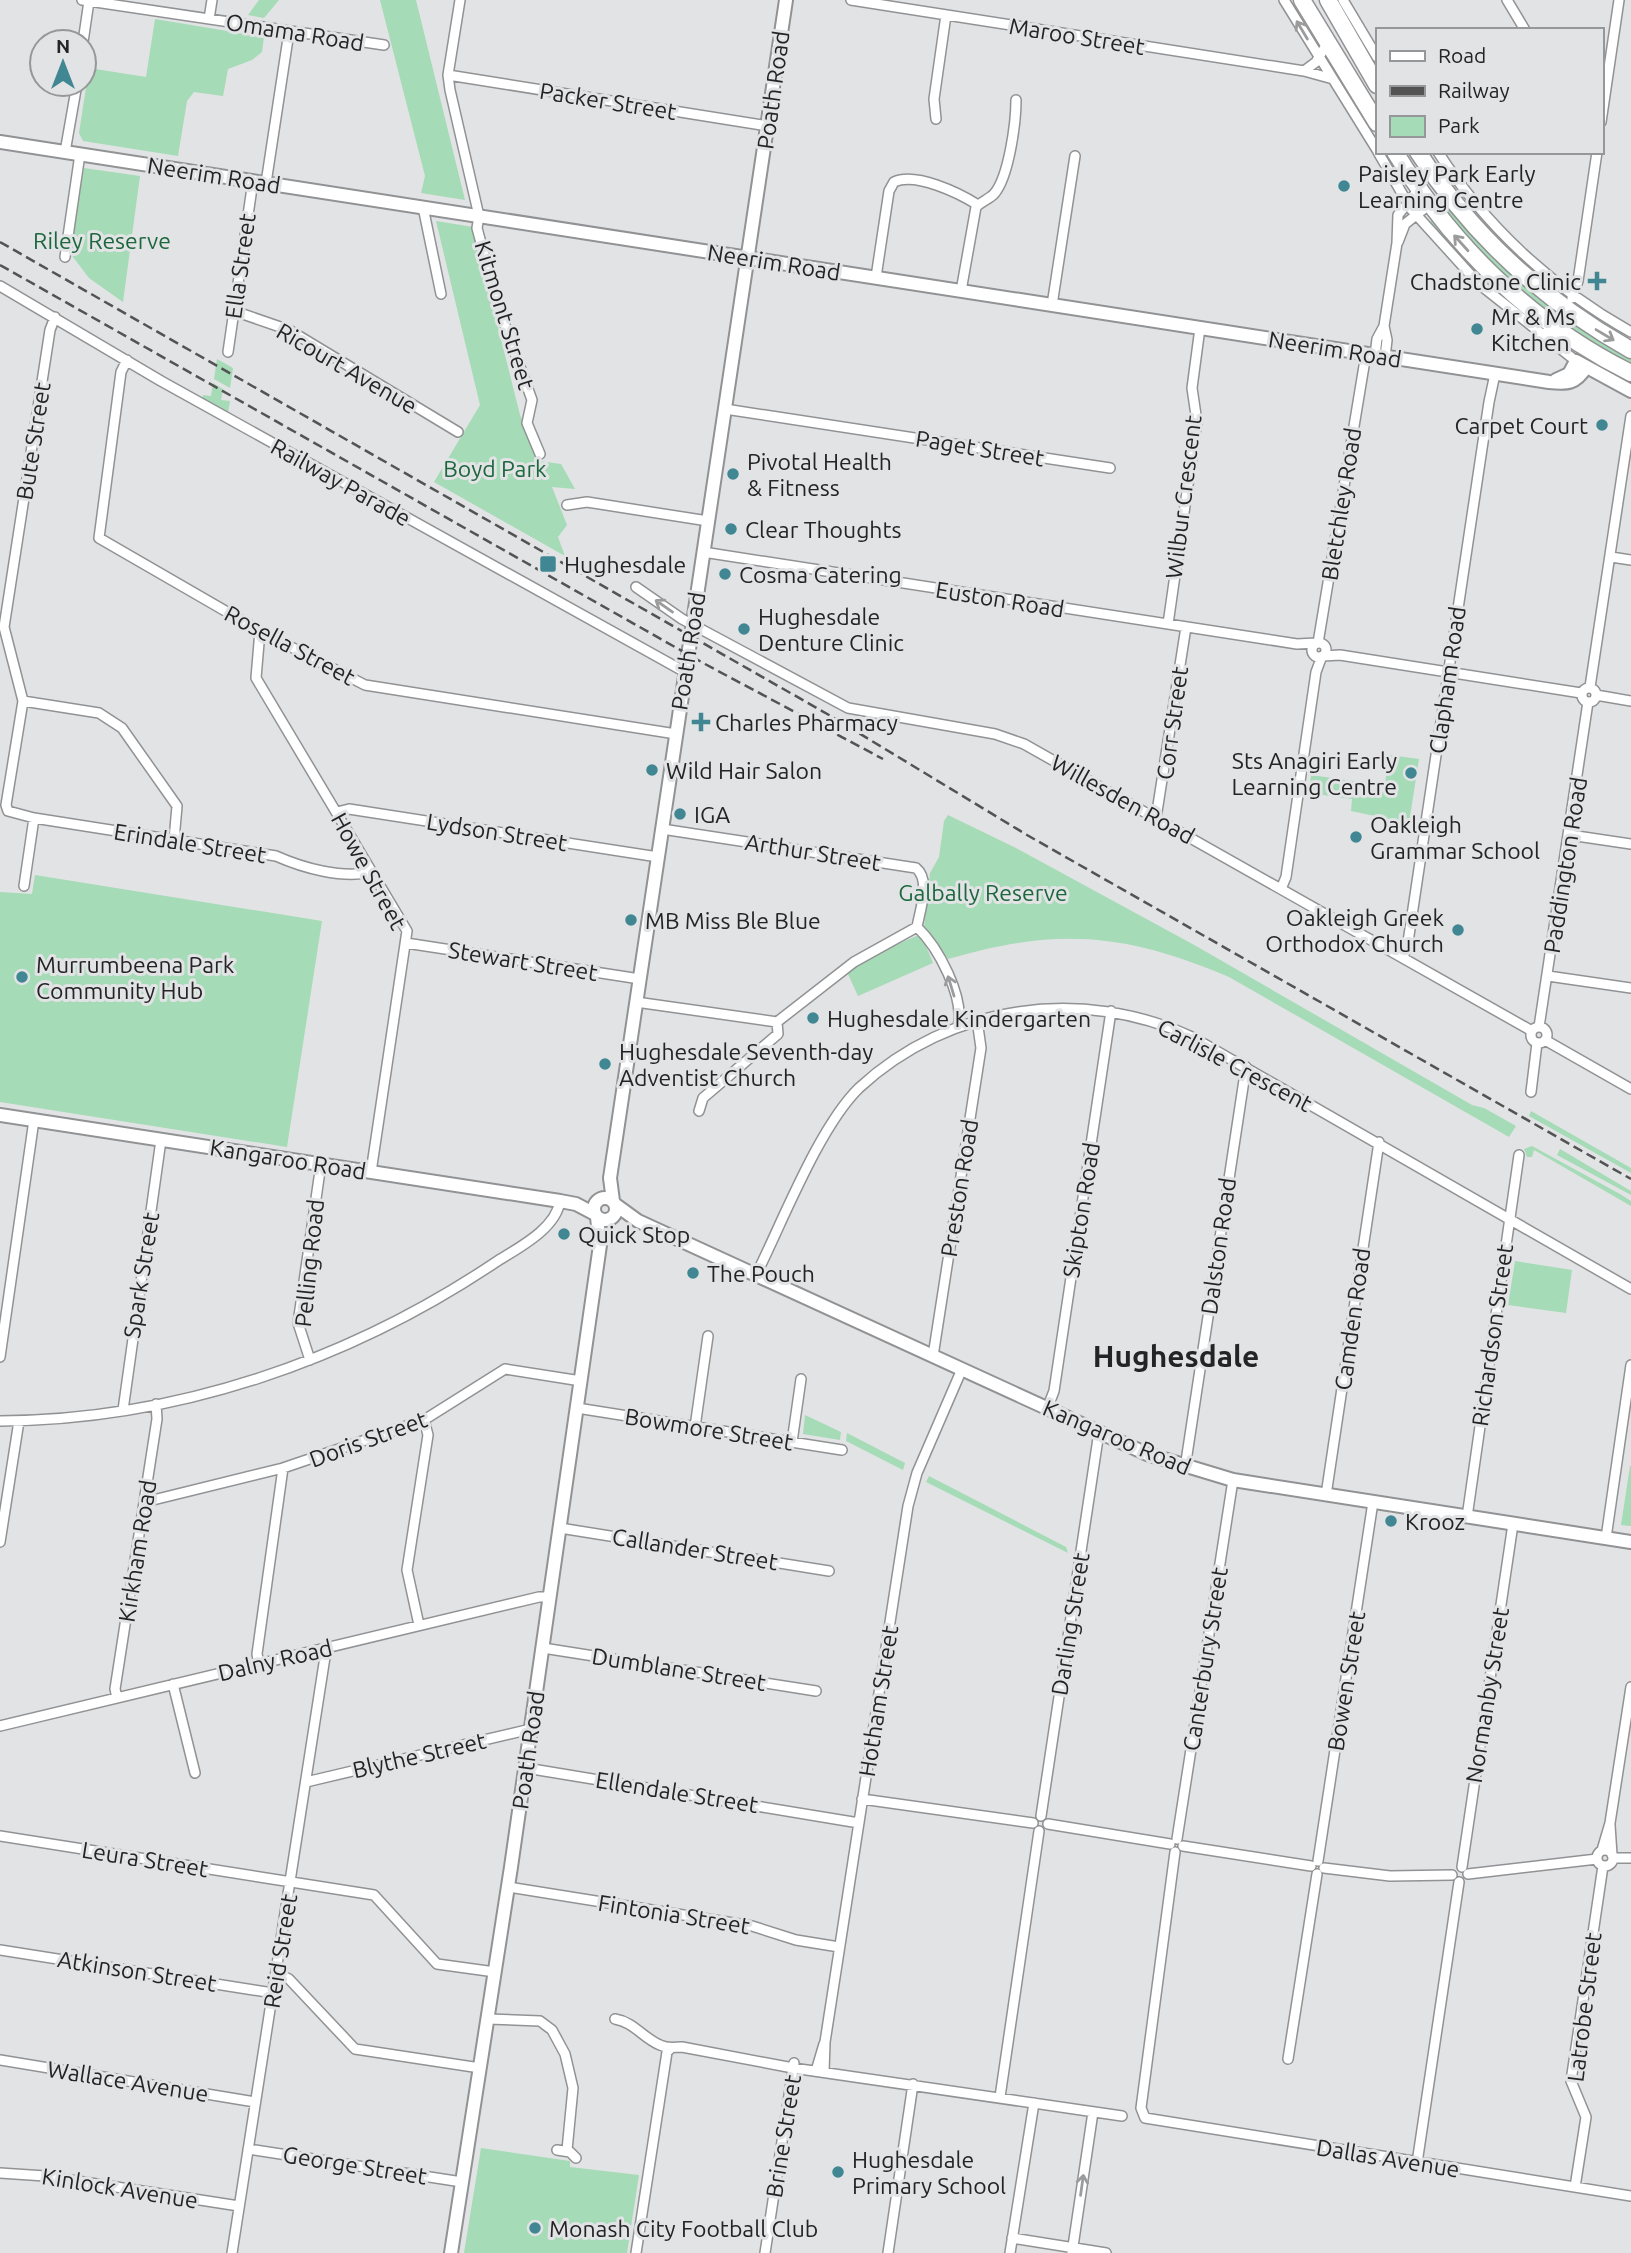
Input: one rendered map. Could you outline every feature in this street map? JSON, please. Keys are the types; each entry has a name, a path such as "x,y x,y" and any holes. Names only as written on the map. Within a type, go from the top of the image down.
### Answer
{"highway":[{"path":"1302,0 1376,121"},
{"path":"1328,0 1376,83"},
{"path":"1396,154 1430,204 1494,276 1572,339 1631,373"},
{"path":"1417,154 1416,166 1433,193 1430,204"},
{"path":"1418,154 1456,206 1497,252 1569,302 1631,350"},
{"path":"1542,337 1572,339"}],"street":[{"path":"209,19 212,0"},
{"path":"448,75 460,0"},
{"name":"Poath Road","path":"451,2253 526,1768 581,1381 600,1245 597,1208 610,1178 786,0"},
{"name":"Maroo Street","path":"851,0 1304,71 1333,79"},
{"path":"1284,0 1376,148"},
{"path":"1343,0 1376,55"},
{"path":"1507,0 1524,28"},
{"path":"1603,108 1619,0"},
{"path":"86,28 91,1"},
{"name":"Omama Road","path":"91,1 384,45"},
{"path":"929,12 931,1"},
{"path":"936,119 933,99 946,15"},
{"path":"266,183 289,32"},
{"path":"1304,71 1319,58 1328,42"},
{"name":"Packer Street","path":"448,75 768,126"},
{"name":"Kitmont Street","path":"448,75 479,216 477,228 498,303 531,400 527,423 540,453"},
{"path":"65,152 74,98"},
{"path":"961,291 970,232 978,205 990,197 999,186 1009,153 1016,100"},
{"name":"Neerim Road","path":"0,142 1549,382 1569,374 1581,364"},
{"path":"65,257 80,154"},
{"path":"1380,154 1416,215 1479,284 1542,337 1581,364 1631,391"},
{"path":"1439,154 1458,183 1569,302 1631,332"},
{"path":"1569,302 1597,154"},
{"path":"1052,305 1074,156"},
{"path":"876,278 889,191 894,182 907,179 948,188 978,205"},
{"name":"Ella Street","path":"228,352 253,181"},
{"path":"1406,201 1419,189"},
{"name":"Bletchley Road","path":"1281,889 1286,877 1360,379 1372,355 1387,340 1384,326 1397,243 1398,215 1406,201"},
{"path":"1397,243 1405,224 1430,204"},
{"path":"422,207 440,294"},
{"name":"Railway Parade","path":"0,286 127,360 685,672"},
{"name":"Ricourt Avenue","path":"234,312 289,330 458,432"},
{"name":"Bute Street","path":"8,811 6,805 23,701 2,627 50,330 55,317"},
{"name":"Wilbur Crescent","path":"1168,624 1197,422 1192,388 1200,328"},
{"name":"Rosella Street","path":"127,360 121,372 99,538 260,631 365,685 676,734"},
{"name":"Clapham Road","path":"1403,958 1408,942 1493,373"},
{"name":"Paget Street","path":"724,409 1110,468"},
{"name":"Paddington Road","path":"1535,1029 1548,976 1592,695 1631,416"},
{"path":"567,505 587,502 708,521"},
{"name":"Euston Road","path":"703,552 1297,644 1448,673 1592,695"},
{"path":"1611,557 1631,560"},
{"name":"Willesden Road","path":"636,587 693,624 848,708 1010,737 1403,958 1535,1029"},
{"name":"Corr Street","path":"1156,818 1186,627"},
{"name":"Howe Street","path":"260,631 256,678 405,925 406,943 371,1172"},
{"path":"1592,695 1631,701"},
{"path":"23,701 99,713 122,728 177,806 174,840"},
{"name":"Lydson Street","path":"337,812 349,809 658,857"},
{"name":"Erindale Street","path":"8,811 34,818 276,856 298,866 360,875 372,872"},
{"path":"24,886 34,818"},
{"name":"Arthur Street","path":"662,829 916,868 922,874 924,882 917,927"},
{"path":"1570,835 1631,844"},
{"path":"636,1002 777,1022 853,962 917,927 932,941 942,958 960,1015 958,1027"},
{"name":"Stewart Street","path":"406,943 640,979"},
{"path":"1548,976 1631,988"},
{"name":"Carlisle Crescent","path":"757,1275 822,1140 858,1089 901,1057 958,1027 977,1020 1049,1008 1111,1011 1169,1027 1379,1142 1631,1289"},
{"name":"Skipton Road","path":"1047,1409 1054,1391 1111,1011"},
{"name":"Preston Road","path":"933,1356 981,1048 977,1020"},
{"path":"699,1111 703,1098 778,1034 777,1022"},
{"path":"1535,1029 1531,1038 1631,1088"},
{"path":"1531,1092 1541,1042"},
{"name":"Dalston Road","path":"1185,1468 1246,1067"},
{"name":"Kangaroo Road","path":"0,1115 560,1201 597,1208 611,1219 638,1221"},
{"path":"0,1357 34,1120"},
{"name":"Spark Street","path":"123,1410 161,1140"},
{"name":"Camden Road","path":"1326,1494 1379,1142"},
{"name":"Richardson Street","path":"1466,1517 1519,1155"},
{"name":"Pelling Road","path":"310,1360 298,1323 321,1164"},
{"name":"Poath Road","path":"600,1245 616,1212 610,1178"},
{"path":"0,1421 123,1410 156,1404 225,1388 310,1360 383,1329 471,1279 551,1222 560,1201"},
{"path":"597,1208 614,1203"},
{"name":"Kangaroo Road","path":"614,1203 638,1221 1099,1433 1185,1468 1233,1479 1631,1542"},
{"path":"695,1427 708,1336"},
{"path":"1606,1538 1631,1365"},
{"name":"Doris Street","path":"145,1502 284,1468 424,1420 505,1369 581,1381"},
{"name":"Hotham Street","path":"820,2069 908,1506 917,1473 962,1369"},
{"path":"793,1442 801,1379"},
{"name":"Kirkham Road","path":"117,1698 115,1689 145,1502 156,1404"},
{"name":"Bowmore Street","path":"577,1408 842,1450"},
{"path":"419,1626 407,1570 428,1435 424,1420"},
{"path":"0,1542 19,1421"},
{"name":"Darling Street","path":"1041,1816 1099,1433"},
{"path":"259,1664 257,1654 284,1468"},
{"name":"Canterbury Street","path":"1145,2118 1141,2108 1176,1845 1233,1479"},
{"name":"Bowen Street","path":"1288,2059 1373,1502"},
{"name":"Normanby Street","path":"1465,1871 1513,1524"},
{"name":"Callander Street","path":"560,1528 829,1571"},
{"name":"Dalny Road","path":"0,1726 539,1597 550,1597"},
{"name":"Reid Street","path":"232,2253 325,1657 323,1648"},
{"name":"Dumblane Street","path":"543,1648 816,1691"},
{"path":"173,1684 195,1773"},
{"name":"Latrobe Street","path":"1575,2187 1586,2117 1571,2081 1600,1858 1610,1823 1631,1687"},
{"name":"Blythe Street","path":"306,1782 531,1729"},
{"name":"Ellendale Street","path":"526,1768 859,1820"},
{"path":"863,1796 1036,1827 1048,1824 1390,1876 1464,1881 1465,1871"},
{"path":"998,2097 1036,1827 1041,1816 1048,1824"},
{"name":"Latrobe Street","path":"1610,1823 1613,1856"},
{"name":"Leura Street","path":"0,1836 374,1895 437,1964 495,1972"},
{"path":"1600,1858 1608,1850 1613,1856 1631,1858"},
{"path":"1417,2163 1455,1869 1465,1871 1600,1858 1611,1863 1613,1856"},
{"name":"Fintonia Street","path":"508,1887 752,1926 796,1940 839,1947"},
{"name":"Atkinson Street","path":"0,1950 273,1993"},
{"path":"276,1973 289,1979 355,2049 480,2068"},
{"path":"488,2019 540,2021 552,2030 565,2054 573,2088 562,2150 576,2158"},
{"path":"615,2019 628,2023 657,2044 671,2048 682,2047 1122,2116"},
{"path":"636,2253 667,2052 671,2048"},
{"name":"Wallace Avenue","path":"0,2060 256,2102"},
{"name":"Brine Street","path":"765,2253 794,2064"},
{"path":"887,2253 913,2084"},
{"path":"1010,2253 1034,2103"},
{"path":"1073,2250 1093,2112"},
{"name":"Dallas Avenue","path":"1145,2118 1631,2196"},
{"name":"George Street","path":"248,2149 462,2182"},
{"name":"Kinlock Avenue","path":"0,2173 45,2176 239,2207"},
{"path":"1012,2238 1073,2250 1106,2253"}],"green space":[{"path":"259,0 279,0 264,18 248,15"},
{"path":"380,0 416,0 465,200 421,193 425,176"},
{"path":"155,19 264,37 262,52 252,60 228,69 223,96 194,92 187,101 178,156 83,141 79,133 84,98 98,98 98,69 146,77"},
{"name":"Riley Reserve","path":"84,168 140,176 123,302 89,278 70,253"},
{"path":"1444,202 1507,269 1578,325 1631,357 1631,365 1575,331 1505,275 1439,205"},
{"path":"1432,220 1500,293 1551,333 1546,334 1490,289 1428,224"},
{"name":"Boyd Park","path":"436,221 473,227 520,415 539,461 561,464 575,489 552,487 567,525 558,537 565,556 434,482 480,405"},
{"path":"217,359 233,368 230,388 214,379"},
{"path":"213,383 223,389 221,400 230,401 228,413 202,399 203,395 211,396"},
{"path":"1389,755 1419,759 1409,823 1351,811 1352,799 1309,793 1311,775 1360,782 1360,788 1384,792"},
{"name":"Galbally Reserve","path":"948,815 1016,848 1196,946 1472,1105 1484,1108 1516,1126 1509,1137 1229,977 1157,951 1090,940 1057,939 1023,942 948,959 924,927 930,873 939,857 944,821"},
{"path":"35,875 322,921 287,1147 0,1102 0,892 32,894"},
{"path":"921,934 933,963 858,996 847,972 880,952"},
{"path":"1531,1111 1631,1168 1631,1173 1529,1116"},
{"path":"1532,1146 1620,1194 1631,1201 1631,1206 1534,1150 1532,1157 1527,1157 1524,1149"},
{"path":"1560,1149 1631,1191 1631,1195 1557,1155"},
{"path":"1515,1261 1572,1270 1566,1313 1508,1305"},
{"path":"805,1415 841,1432 840,1440 803,1434"},
{"path":"847,1433 905,1463 903,1470 846,1441"},
{"path":"1631,1466 1631,1526 1621,1525"},
{"path":"929,1476 1066,1547 1068,1553 926,1482"},
{"path":"481,2148 570,2161 570,2167 639,2175 627,2253 464,2253"}],"railway":[{"path":"0,242 829,715 1027,835 1631,1179"},
{"path":"0,265 705,664 883,759"}],"place":[{"name":"Paisley Park Early Learning Centre","path":"1344,186"},
{"name":"Chadstone Clinic","path":"1597,281"},
{"name":"Mr & Ms Kitchen","path":"1477,329"},
{"name":"Carpet Court","path":"1602,425"},
{"name":"Pivotal Health & Fitness","path":"733,474"},
{"name":"Clear Thoughts","path":"731,529"},
{"name":"Hughesdale","path":"548,564"},
{"name":"Cosma Catering","path":"725,574"},
{"name":"Hughesdale Denture Clinic","path":"744,629"},
{"name":"Charles Pharmacy","path":"701,722"},
{"name":"Wild Hair Salon","path":"652,770"},
{"name":"Sts Anagiri Early Learning Centre","path":"1411,773"},
{"name":"IGA","path":"680,814"},
{"name":"Oakleigh Grammar School","path":"1356,837"},
{"name":"MB Miss Ble Blue","path":"631,920"},
{"name":"Oakleigh Greek Orthodox Church","path":"1458,930"},
{"name":"Murrumbeena Park Community Hub","path":"22,977"},
{"name":"Hughesdale Kindergarten","path":"813,1018"},
{"name":"Hughesdale Seventh-day Adventist Church","path":"605,1064"},
{"name":"Quick Stop","path":"564,1234"},
{"name":"The Pouch","path":"693,1273"},
{"name":"Krooz","path":"1391,1521"},
{"name":"Hughesdale Primary School","path":"838,2172"},
{"name":"Monash City Football Club","path":"535,2228"}],"district":[{"name":"Hughesdale","path":"1176,1356"}]}
